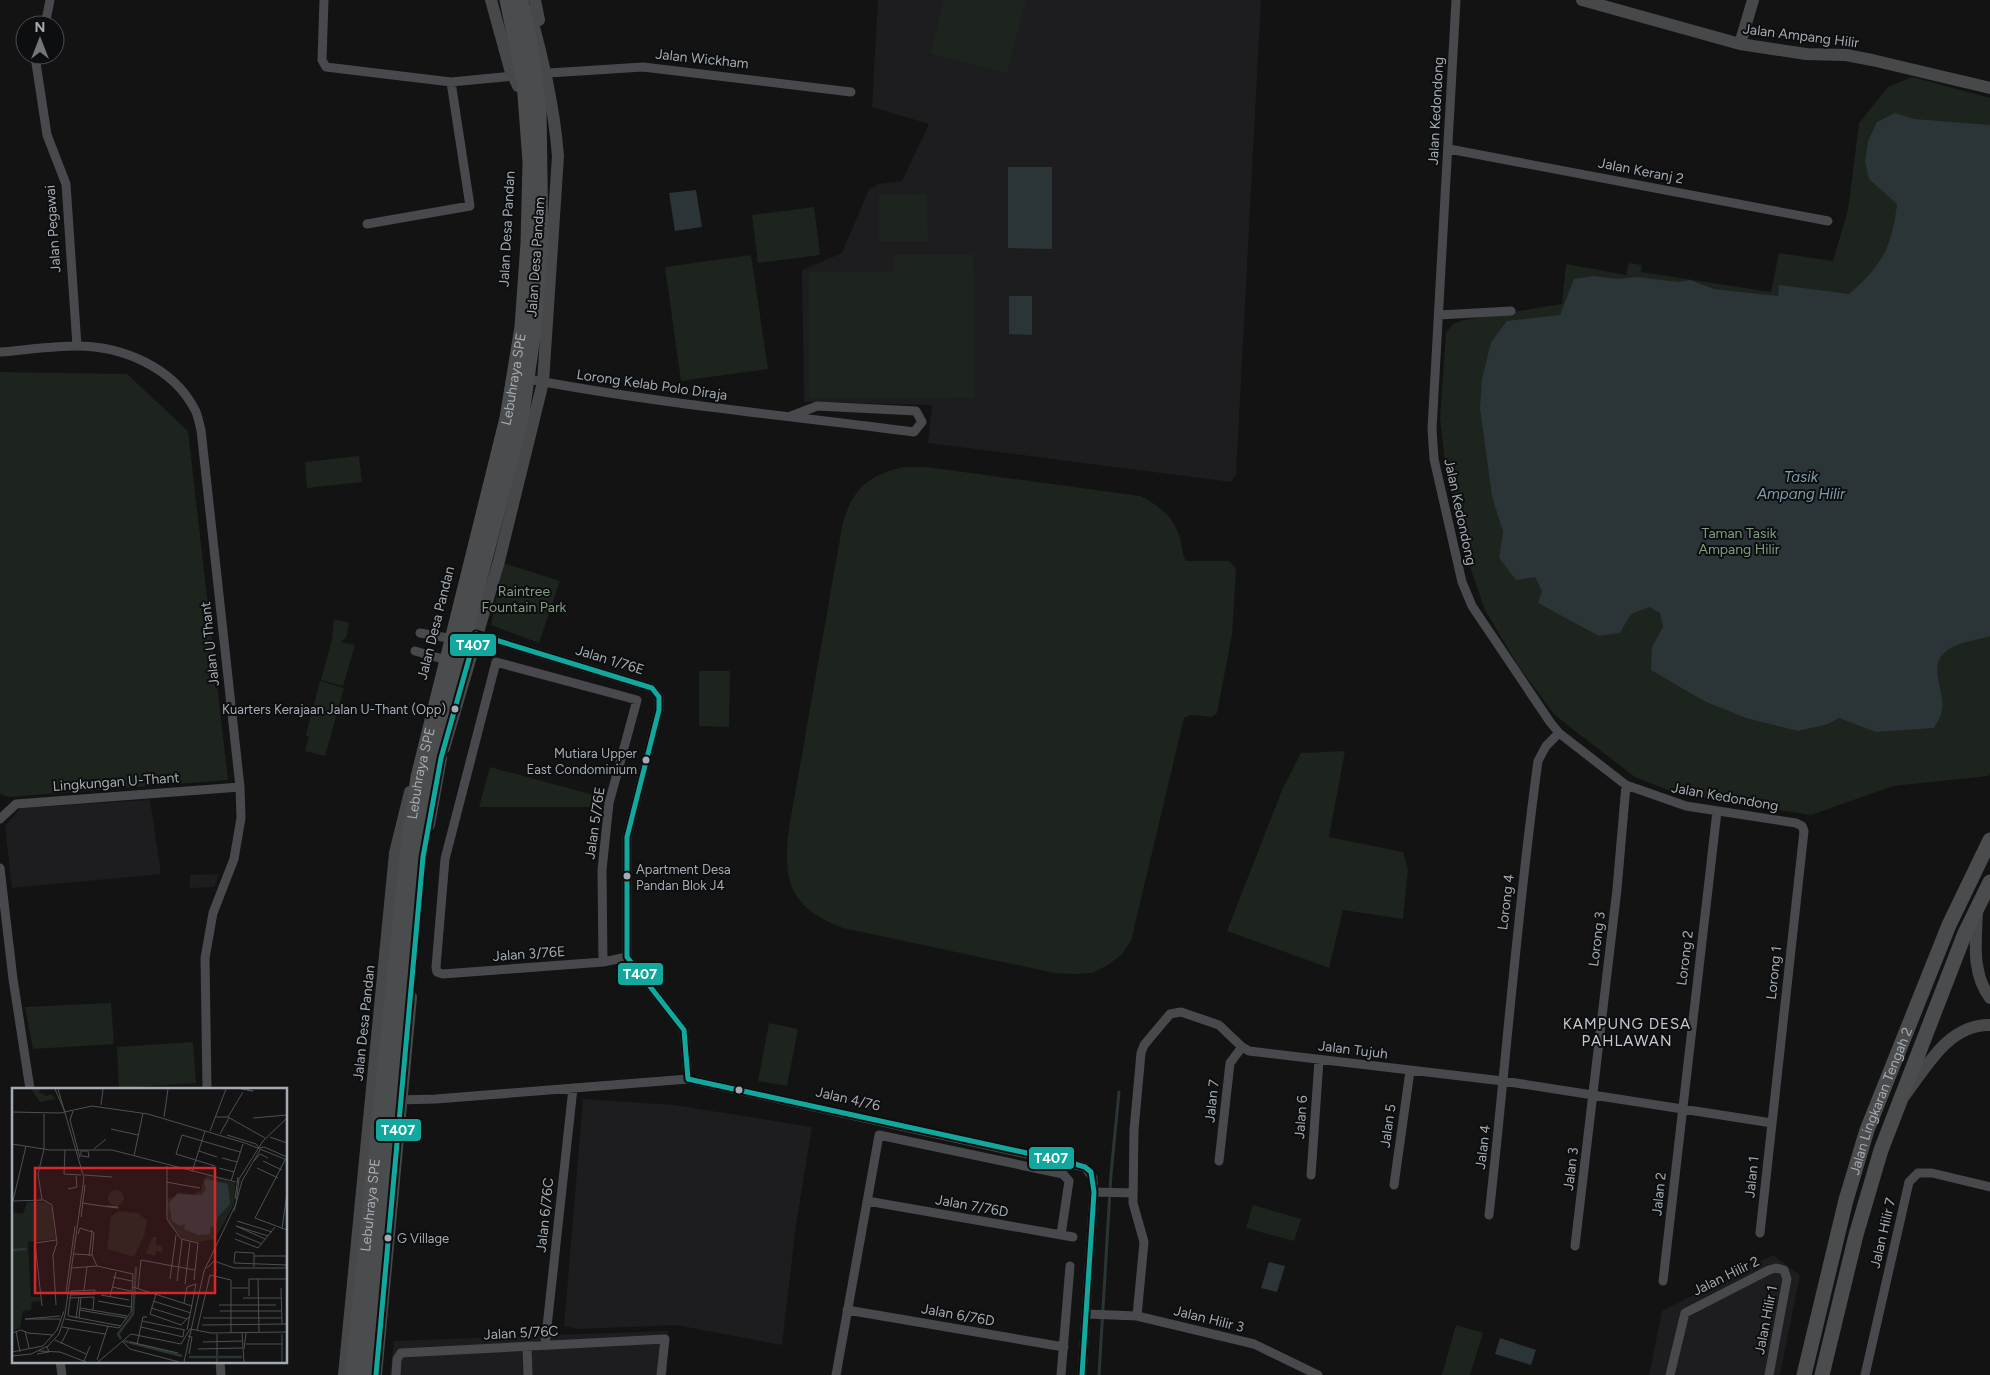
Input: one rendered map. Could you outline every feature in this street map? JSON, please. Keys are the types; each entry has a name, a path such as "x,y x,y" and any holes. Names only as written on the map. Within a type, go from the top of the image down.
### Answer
{"highway":[{"name":"Lebuhraya SPE","path":"352,1375 408,846 418,777 507,418 522,327 528,243 529,145 524,82 507,0"},
{"name":"Lebuhraya SPE","path":"364,1375 419,848 429,779 520,421 534,329 541,244 539,108 530,43 521,0"},
{"name":"Jalan Lingkaran Tengah 2","path":"1804,1375 1846,1200 1867,1130 1949,925 1990,840"},
{"name":"Jalan Lingkaran Tengah 2","path":"1822,1375 1864,1204 1898,1104 1977,906 1990,882"}],"street":[{"path":"46,15 50,0"},
{"path":"324,0 322,60 326,67 451,82 516,81 491,0"},
{"name":"Jalan Desa Pandan","path":"344,1375 395,853 502,417 510,375 523,250 525,194 524,130 516,81 518,74 501,0"},
{"path":"527,0 549,79"},
{"path":"535,0 549,79"},
{"name":"Jalan Kedondong","path":"1456,0 1432,429 1434,459 1462,582 1472,606 1559,733 1626,785 1686,806 1796,823 1802,826"},
{"name":"Jalan Ampang Hilir","path":"1582,0 1740,44 1806,54 1846,55 1990,88"},
{"path":"1740,44 1753,0"},
{"name":"Jalan Pegawai","path":"36,65 47,135 66,184 76,346"},
{"name":"Jalan Wickham","path":"549,79 643,67 850,92"},
{"name":"Jalan Desa Pandam","path":"476,634 499,561 543,382 558,156 549,79"},
{"path":"366,224 470,206 451,82"},
{"name":"Jalan Keranj 2","path":"1449,149 1828,221"},
{"path":"1439,314 1511,311"},
{"name":"Jalan U Thant","path":"0,352 76,346 105,348 130,355 155,368 175,384 195,408 201,430 240,787 240,818 236,853 213,913 205,952 206,1088"},
{"name":"Lorong Kelab Polo Diraja","path":"510,375 588,390 726,410 791,416 914,432 922,422 916,411 818,406 791,416"},
{"path":"420,633 448,638"},
{"path":"360,1375 391,1100 423,857 441,758 476,634"},
{"name":"Jalan 1/76E","path":"476,634 652,688 659,698 659,710 626,837 627,957"},
{"path":"416,651 443,659"},
{"name":"Jalan 5/76E","path":"436,967 445,859 494,663 501,661 636,699 609,803 603,860 603,962"},
{"name":"Lorong 4","path":"1503,1081 1516,934 1538,761 1546,746 1559,733"},
{"name":"Lorong 3","path":"1594,1095 1617,889 1626,785"},
{"name":"Lingkungan U-Thant","path":"0,819 16,804 240,787"},
{"name":"Lorong 2","path":"1682,1110 1717,811"},
{"name":"Lorong 1","path":"1772,1123 1804,831 1802,826"},
{"path":"0,868 13,979 30,1088"},
{"path":"1977,906 1977,970 1981,985 1990,998"},
{"path":"627,957 684,1030 688,1079"},
{"name":"Jalan 3/76E","path":"436,967 437,972 443,974 603,962 627,957"},
{"path":"1137,1316 1144,1242 1133,1203 1134,1130 1138,1063 1144,1045 1170,1014 1181,1012 1220,1025 1242,1047"},
{"path":"1898,1104 1954,1035 1968,1028 1990,1025"},
{"path":"376,1042 375,1089 391,1100"},
{"name":"Jalan Tujuh","path":"1242,1047 1249,1051 1503,1081 1772,1123"},
{"name":"Jalan 7","path":"1220,1160 1230,1063 1242,1047"},
{"name":"Jalan 6","path":"1311,1175 1319,1060"},
{"name":"Jalan 5","path":"1394,1185 1410,1071"},
{"name":"Jalan 4/76","path":"391,1100 688,1079 1085,1167 1091,1172 1094,1192 1082,1375"},
{"name":"Jalan 4","path":"1489,1215 1503,1081"},
{"name":"Jalan 6/76C","path":"545,1345 573,1088"},
{"name":"Jalan 3","path":"1575,1246 1594,1095"},
{"path":"365,1166 375,1104 391,1100"},
{"path":"376,1375 391,1100"},
{"name":"Jalan 2","path":"1663,1281 1682,1110"},
{"name":"Jalan 1","path":"1760,1233 1772,1123"},
{"path":"836,1375 879,1135 1063,1174 1070,1181 1061,1235"},
{"name":"Jalan Hilir 7","path":"1865,1375 1909,1182 1918,1173 1932,1173 1990,1187"},
{"path":"1094,1192 1133,1193"},
{"name":"Jalan 7/76D","path":"867,1201 1073,1237"},
{"path":"1061,1375 1070,1266"},
{"name":"Jalan Hilir 2","path":"1670,1375 1685,1313 1769,1270 1776,1268 1784,1270"},
{"name":"Jalan Hilir 1","path":"1769,1375 1787,1279 1784,1270"},
{"name":"Jalan 6/76D","path":"847,1310 1064,1347"},
{"name":"Jalan Hilir 3","path":"1086,1314 1137,1316 1262,1346 1318,1375"},
{"name":"Jalan 5/76C","path":"396,1375 397,1359 401,1353 666,1339 661,1375"},
{"path":"527,1346 528,1375"},
{"path":"60,1362 62,1375"},
{"path":"220,1362 221,1375"}],"shaded area":[{"path":"878,0 1261,0 1236,475 1231,482 928,443 932,405 804,402 802,270 842,253 869,189 879,184 902,181 929,124 872,107"},
{"path":"150,800 161,874 12,888 5,826 21,808"},
{"path":"219,874 214,887 190,888 190,875"},
{"path":"583,1099 674,1105 812,1127 796,1225 782,1345 676,1325 579,1329 564,1326"},
{"path":"1773,1255 1800,1275 1780,1375 1649,1375 1662,1311"},
{"path":"668,1331 667,1375 390,1375 394,1341"}],"green space":[{"path":"944,0 1026,0 1007,73 930,54"},
{"name":"Tasik Ampang Hilir","path":"1912,77 1990,98 1990,773 1988,776 1893,786 1811,815 1675,793 1635,777 1554,714 1519,667 1485,610 1472,573 1446,472 1440,418 1446,333 1453,324 1464,320 1562,304 1566,264 1626,275 1629,263 1642,265 1641,272 1771,292 1779,253 1833,261 1848,210 1859,123 1888,87"},
{"path":"927,194 928,241 879,241 879,195"},
{"path":"814,207 820,255 758,263 752,215"},
{"path":"751,255 768,369 681,381 665,267"},
{"path":"894,255 974,255 975,398 809,399 809,272 894,272"},
{"path":"0,372 127,374 188,431 228,780 9,797 0,794"},
{"path":"359,456 362,482 307,488 305,462"},
{"path":"904,467 927,467 1140,496 1153,503 1170,518 1180,538 1186,561 1229,561 1236,569 1232,635 1217,713 1212,717 1191,715 1184,718 1131,941 1121,955 1108,965 1092,973 1055,973 843,928 811,912 801,902 789,878 787,847 789,828 843,522 852,500 864,484 881,474"},
{"name":"Raintree Fountain Park","path":"503,563 560,581 539,643 491,625"},
{"path":"334,619 349,623 346,638 341,642 355,645 343,686 321,680 332,640"},
{"path":"699,671 730,671 729,727 699,726"},
{"path":"320,681 344,688 325,756 305,751 309,737 306,735"},
{"path":"1345,751 1329,837 1403,852 1408,869 1403,919 1343,910 1329,968 1227,931 1282,790 1301,753"},
{"path":"490,767 601,797 600,807 479,807"},
{"path":"111,1003 114,1044 33,1049 25,1007"},
{"path":"769,1023 798,1029 787,1086 758,1081"},
{"path":"193,1042 196,1083 119,1088 117,1047"},
{"path":"1253,1205 1301,1219 1294,1241 1246,1228"},
{"path":"1456,1325 1483,1333 1470,1375 1442,1375"}],"water":[{"name":"Tasik Ampang Hilir","path":"1895,113 1914,119 1990,125 1990,636 1958,645 1942,655 1937,671 1942,706 1940,716 1934,728 1876,732 1839,718 1828,724 1798,731 1746,718 1704,701 1651,670 1652,647 1663,627 1660,613 1649,607 1631,614 1620,633 1599,636 1538,603 1542,591 1535,577 1516,580 1499,558 1503,532 1492,496 1480,408 1482,379 1491,342 1507,321 1560,315 1574,279 1593,276 1619,279 1636,277 1679,282 1690,280 1714,289 1778,296 1779,285 1849,294 1870,274 1884,255 1892,232 1897,204 1869,179 1865,161 1868,141 1877,122"},
{"path":"1008,167 1052,167 1052,249 1008,248"},
{"path":"696,190 702,227 675,231 669,193"},
{"path":"1009,296 1032,296 1032,335 1009,334"},
{"path":"1269,1262 1285,1266 1277,1292 1261,1288"},
{"path":"1500,1338 1536,1350 1531,1365 1495,1354"}],"waterway":[{"path":"1099,1375 1111,1174 1119,1092"}],"transit line":[{"name":"T407","path":"376,1375 423,857 441,758 476,634 652,688 659,697 659,710 627,837 627,957 684,1030 688,1079 1068,1162 1085,1167 1091,1172 1094,1192 1082,1375"}],"place":[{"name":"Kuarters Kerajaan Jalan U-Thant (Opp)","path":"455,709"},
{"name":"Mutiara Upper East Condominium","path":"646,760"},
{"name":"Apartment Desa Pandan Blok J4","path":"627,876"},
{"name":"G Village","path":"388,1238"}],"district":[{"name":"KAMPUNG DESA PAHLAWAN","path":"1627,1032"}],"park label":[{"name":"Taman Tasik Ampang Hilir","path":"1739,542"}]}
